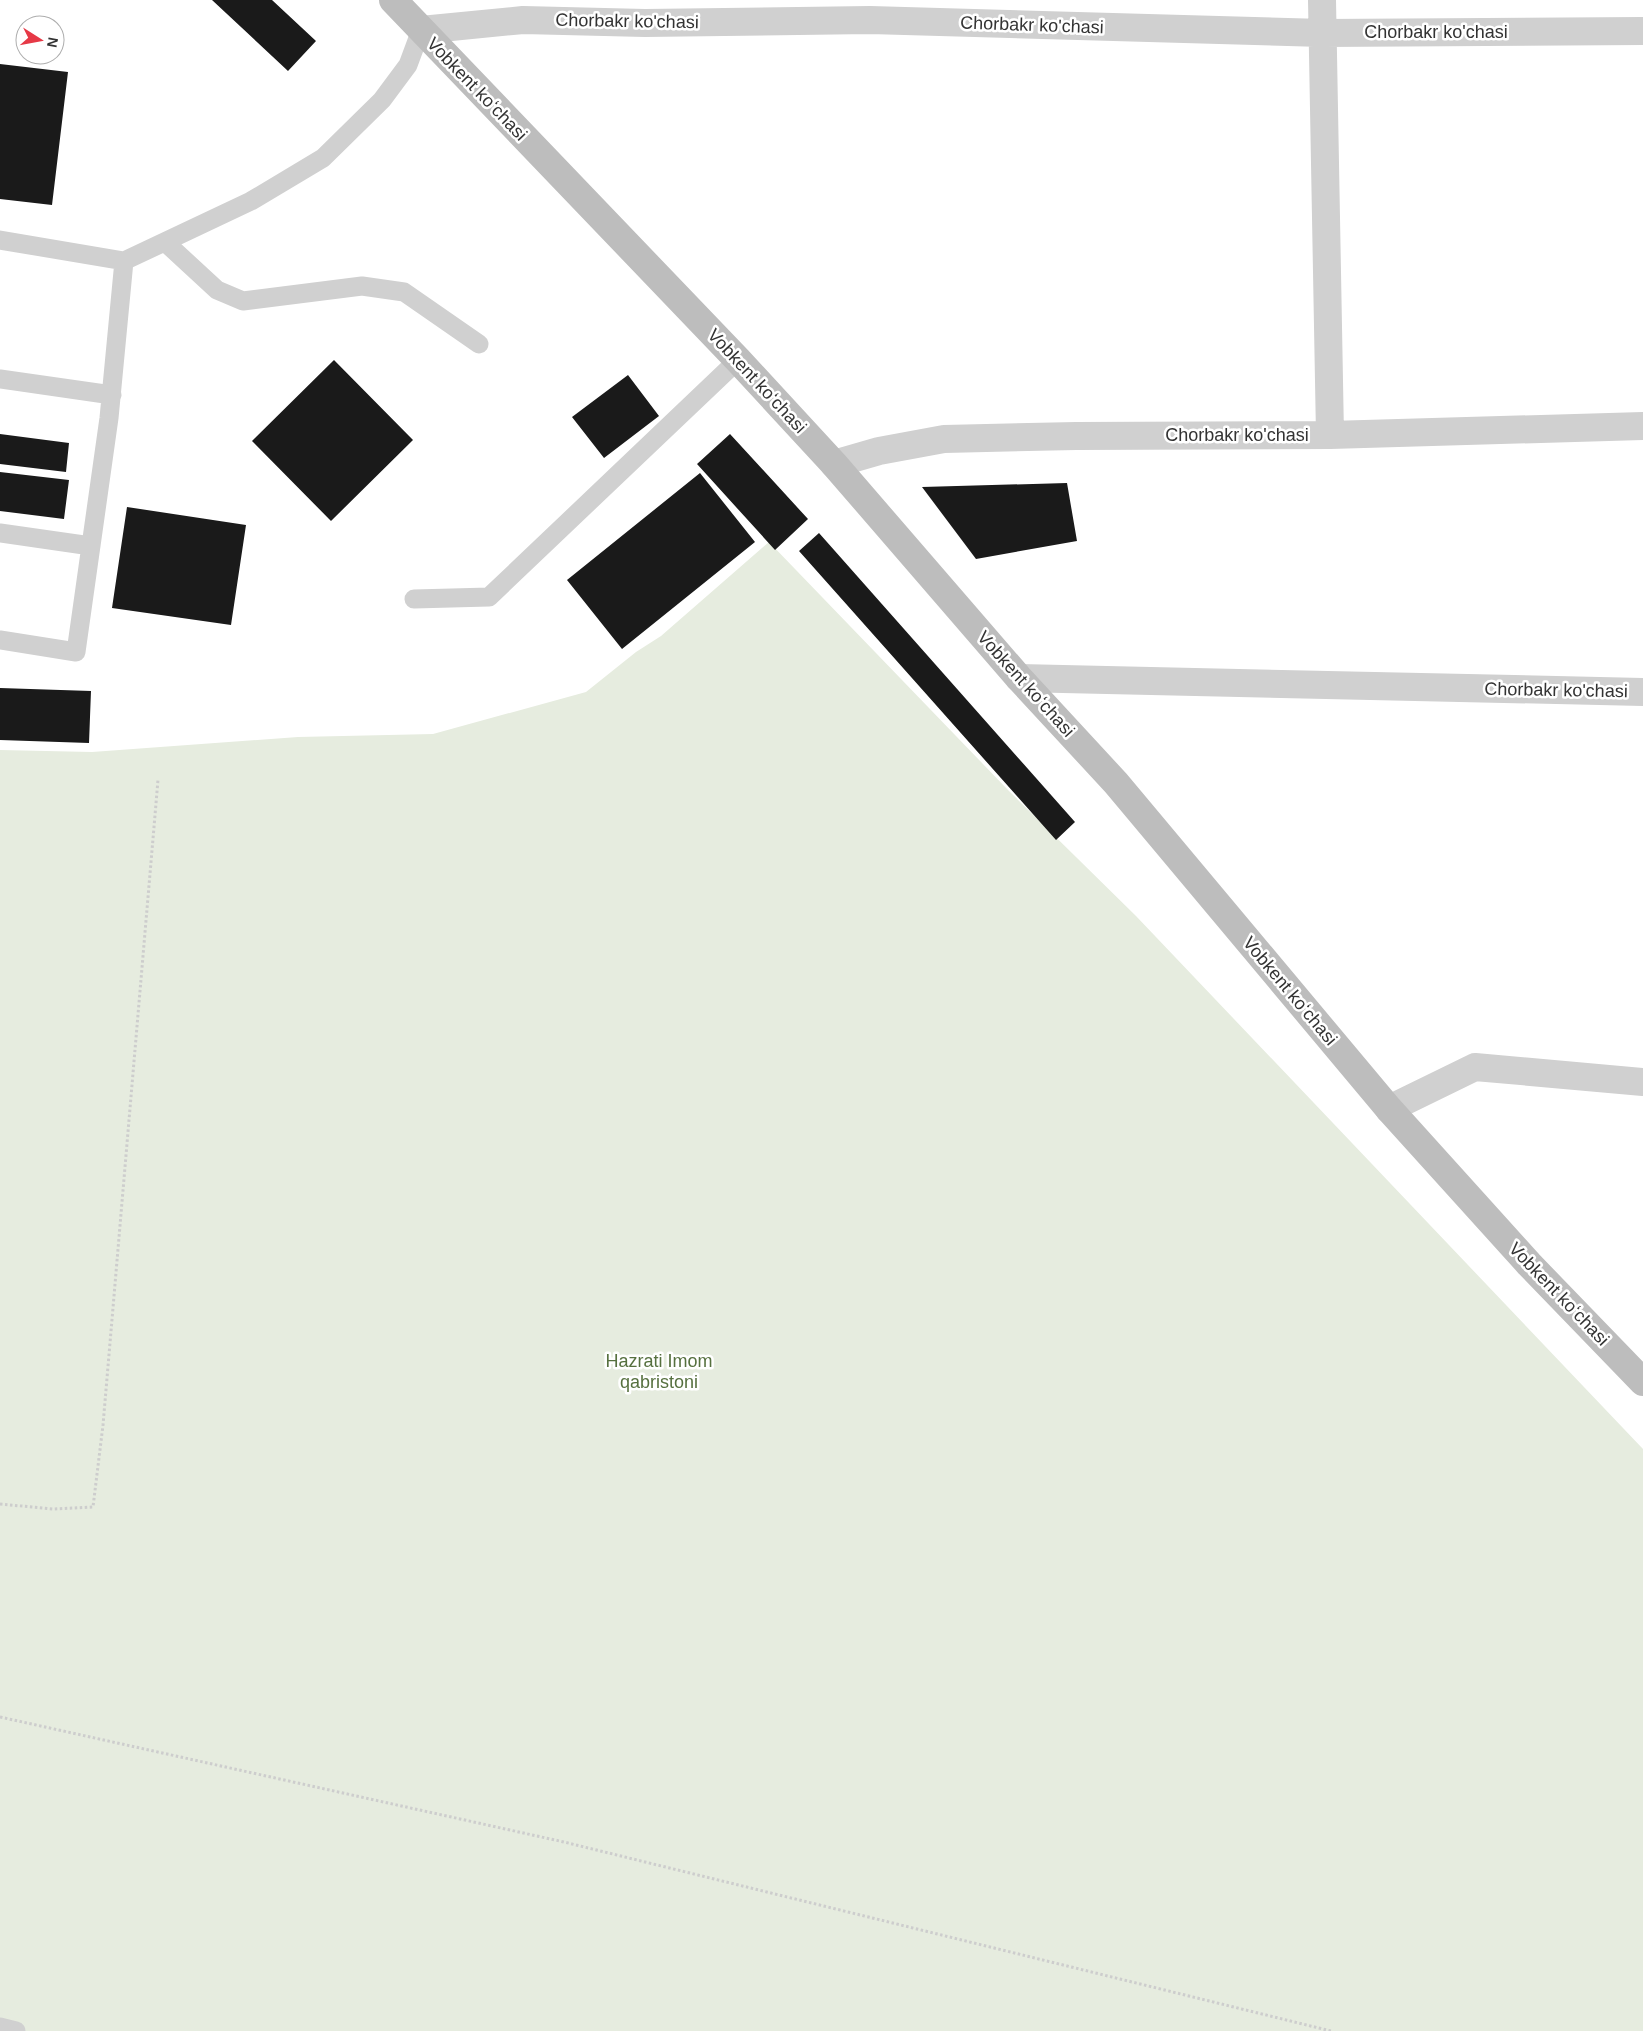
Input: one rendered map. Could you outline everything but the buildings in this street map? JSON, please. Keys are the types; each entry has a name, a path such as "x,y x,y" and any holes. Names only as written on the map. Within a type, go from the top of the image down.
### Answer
{"main road":[{"name":"Vobkent koʻchasi","path":"393,0 738,360 834,464 1019,678 1116,783 1389,1109 1529,1264 1643,1382"}],"street":[{"path":"1322,0 1330,435"},
{"name":"Chorbakr ko'chasi","path":"421,30 523,20 645,23 870,20 1323,33 1643,31"},
{"name":"Chorbakr ko'chasi","path":"834,464 879,451 944,439 1076,436 1330,435 1643,426"},
{"name":"Chorbakr ko'chasi","path":"1019,678 1643,692"},
{"path":"1389,1109 1475,1067 1643,1082"}],"lane":[{"path":"0,240 124,261 251,201 323,158 382,100 408,65 421,30"},
{"path":"165,242 217,290 243,301 362,286 404,292 479,344"},
{"path":"0,640 76,652 112,395 124,261"},
{"path":"414,599 489,597 738,360"},
{"path":"0,379 112,395"},
{"path":"0,533 91,546"},
{"path":"0,2027 16,2031"}],"path":[{"path":"0,1504 52,1509 93,1507 103,1425 158,780"},
{"path":"0,1717 564,1842 1331,2031"}],"green space":[{"name":"Hazrati Imom qabristoni","path":"769,542 1009,791 1136,916 1643,1449 1643,2031 0,2031 0,750 92,752 298,737 433,734 586,692 636,652 661,636"}]}
